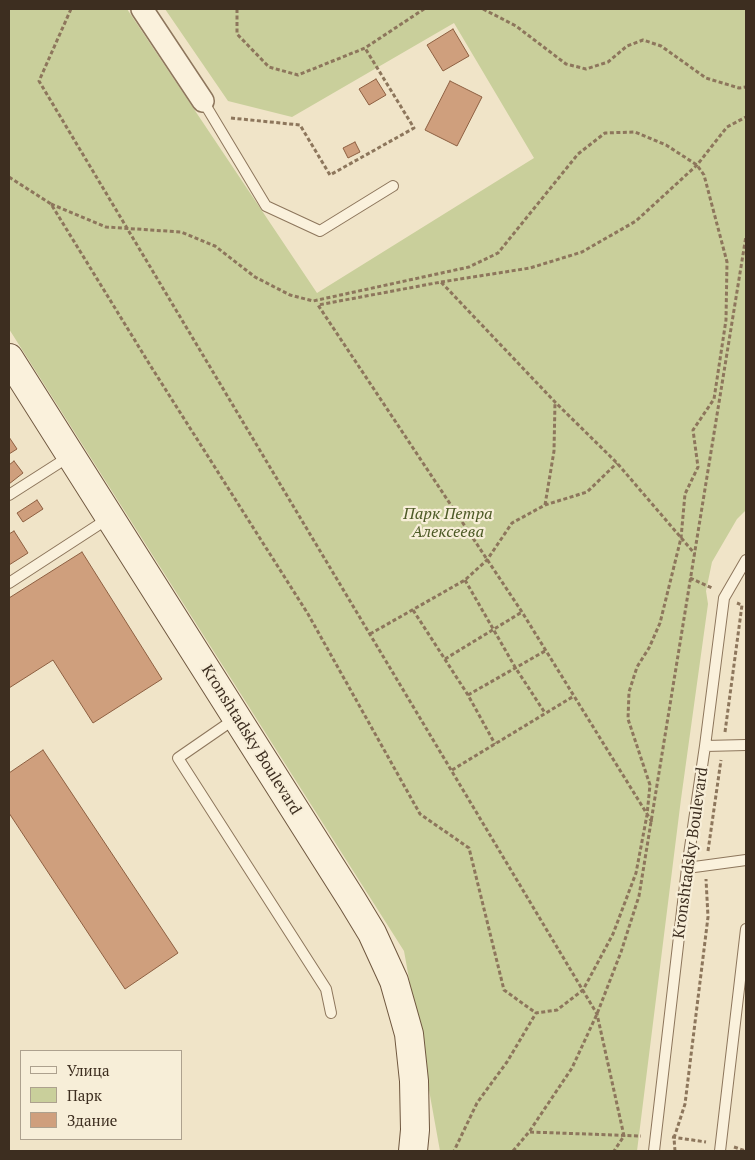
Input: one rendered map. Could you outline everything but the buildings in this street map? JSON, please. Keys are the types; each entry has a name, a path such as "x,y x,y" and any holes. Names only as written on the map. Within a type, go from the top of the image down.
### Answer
{"main road":[{"name":"Kronshtadsky Boulevard","path":"9,358 372,933 394,981 408,1034 414,1081 412,1151"}],"street":[{"path":"142,9 203,101"}],"lane":[{"path":"203,101 266,206 320,230 393,186"},
{"path":"9,495 70,455"},
{"path":"9,583 110,517"},
{"name":"Kronshtadsky Boulevard","path":"654,1151 687,868 724,598 746,560"},
{"path":"237,717 178,758 326,989 331,1013"},
{"path":"705,746 746,745"},
{"path":"687,868 746,860"},
{"path":"720,1151 742,1003 746,929"}],"path":[{"path":"71,9 39,81 597,1014 624,1136 614,1151"},
{"path":"237,9 236,34 269,67 298,75 365,48 424,9"},
{"path":"483,9 516,26 566,64 586,69 608,62 627,46 643,40 661,46 706,78 738,88 746,87"},
{"path":"203,101 230,118 300,125 330,175 414,128 365,48"},
{"path":"652,822 522,612 318,305 440,282 530,268 582,252 636,221 697,164 727,127 746,118"},
{"path":"9,177 51,204 106,227 180,232 215,246 255,277 290,295 313,301 469,267 498,253 578,154 605,133 635,132 666,145 697,164 704,174 727,262 726,320 714,399 694,430 698,467 685,494 681,538 660,623 649,648 636,667 629,692 628,719 650,786 647,815 636,873 612,934 583,990 557,1010 536,1013 504,990 469,848 420,814 308,614 150,365 51,204"},
{"path":"512,1151 529,1132 572,1068 597,1014 622,952 639,896 746,236"},
{"path":"440,282 555,402 617,463 695,554"},
{"path":"545,505 554,452 555,402"},
{"path":"370,634 465,580 487,560 512,523 545,505 587,492 617,463"},
{"path":"465,580 515,667 545,713"},
{"path":"413,610 468,695 495,744"},
{"path":"445,659 494,631 522,612"},
{"path":"468,695 546,650"},
{"path":"452,770 574,696"},
{"path":"454,1151 477,1103 507,1062 536,1013"},
{"path":"529,1132 689,1139"}],"green space":[{"name":"Парк Петра Алексеева","path":"9,9 127,9 317,293 534,158 454,23 292,117 228,101 165,9 746,9 746,510 737,519 712,562 706,591 708,604 681,799 637,1151 440,1151 404,951 9,329"}]}
